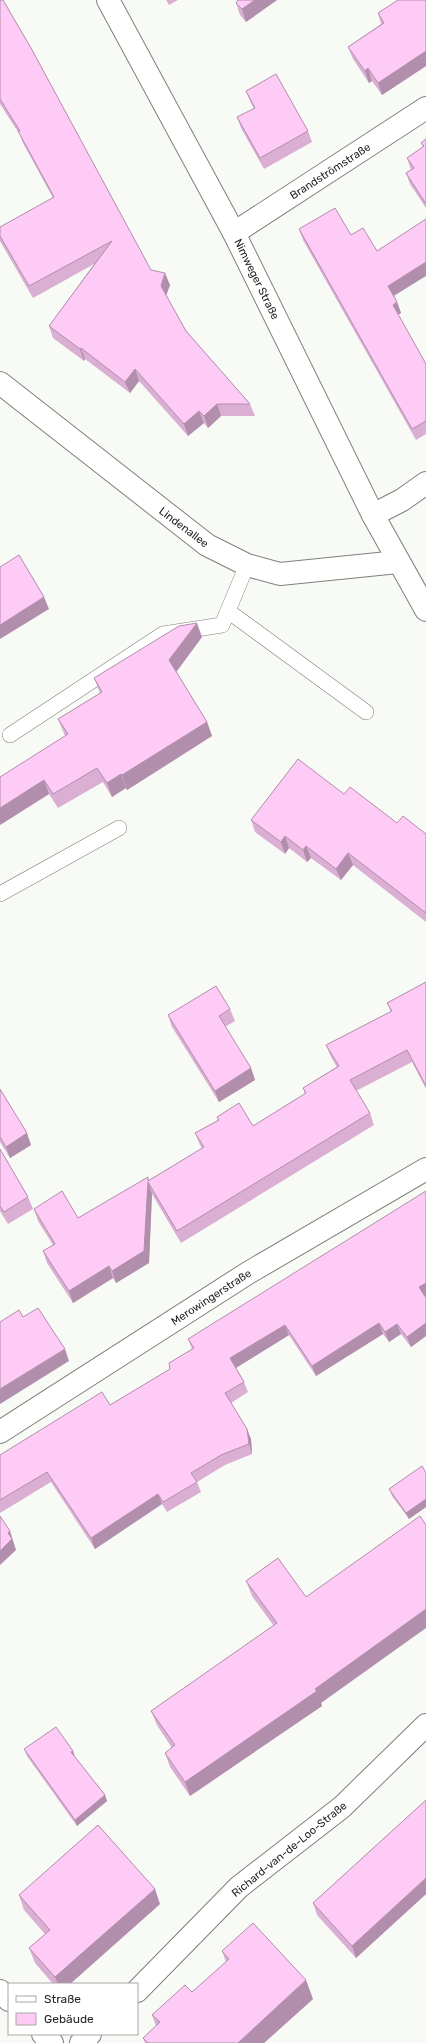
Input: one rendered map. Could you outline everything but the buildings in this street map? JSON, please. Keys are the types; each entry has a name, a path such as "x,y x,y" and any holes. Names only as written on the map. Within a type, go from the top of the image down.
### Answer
{"street":[{"name":"Nimweger Straße","path":"108,0 234,233 373,515 398,562"},
{"name":"Brandströmstraße","path":"234,233 426,108"},
{"name":"Lindenallee","path":"0,383 206,546 247,565 280,574 398,562"},
{"path":"373,515 402,500 426,483"},
{"path":"398,562 426,610"},
{"name":"Merowingerstraße","path":"0,1432 248,1273 426,1169"},
{"name":"Richard-van-de-Loo-Straße","path":"138,1990 239,1887 342,1807 426,1725"},
{"path":"0,1991 8,1999"},
{"path":"44,2035 52,2043"},
{"path":"81,2043 89,2035"}],"lane":[{"path":"10,735 163,634 222,625 247,565"},
{"path":"228,611 366,712"},
{"path":"0,894 119,828"}]}
